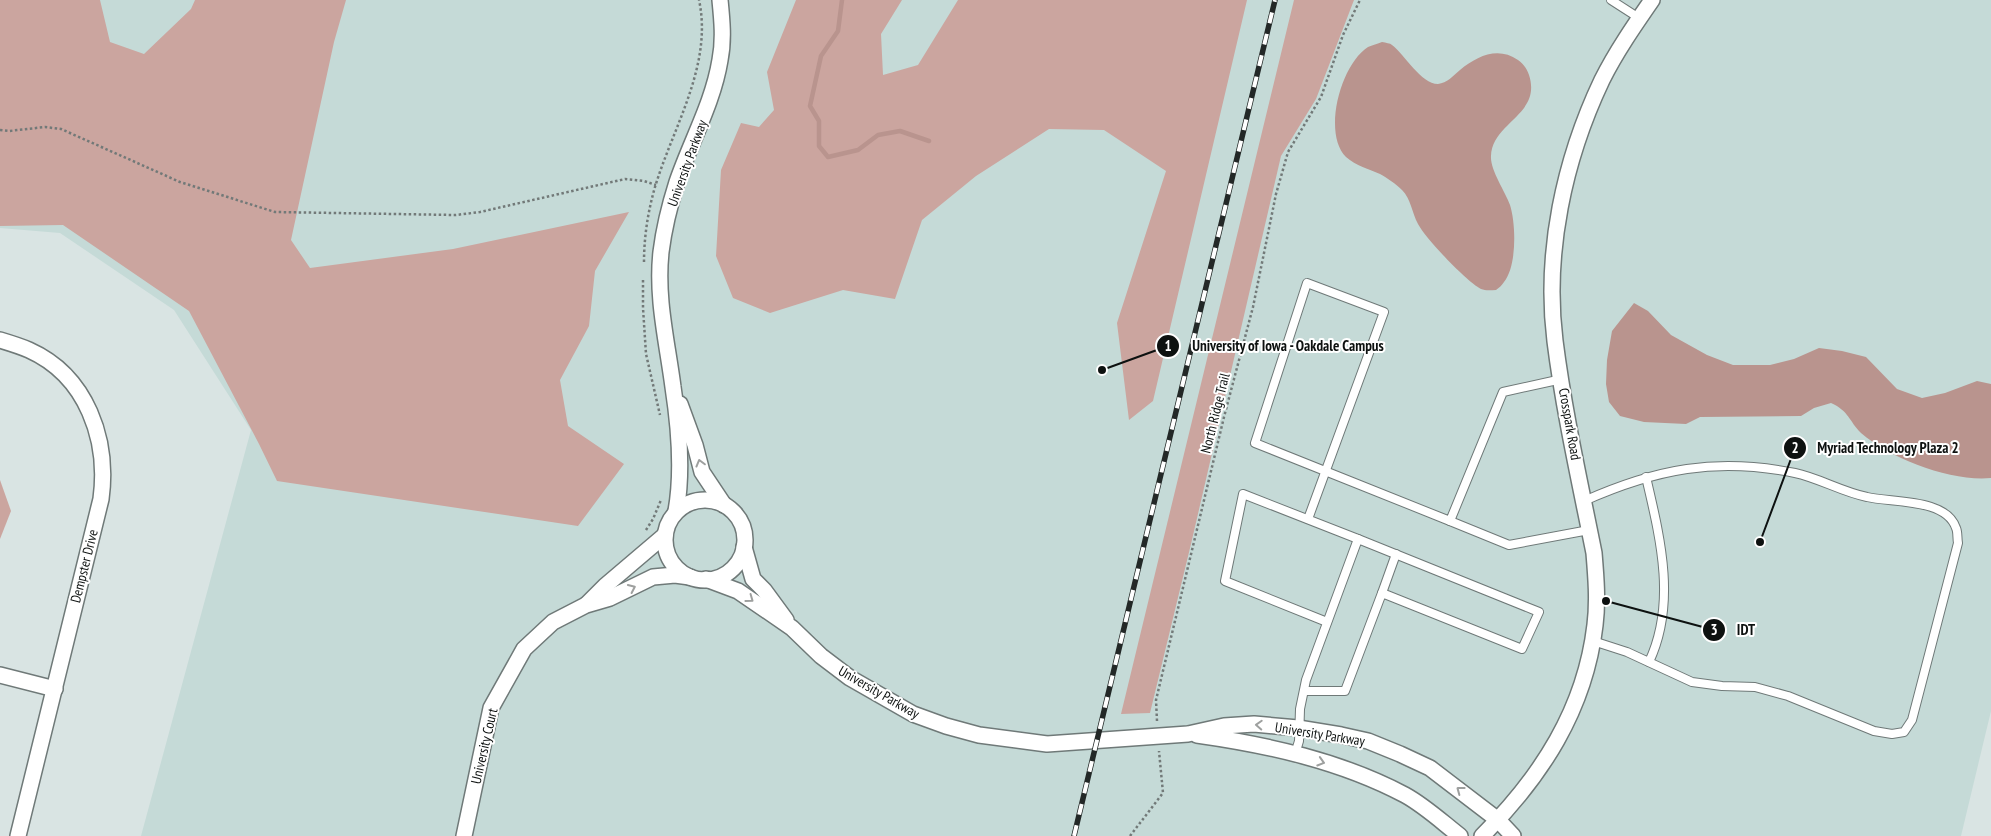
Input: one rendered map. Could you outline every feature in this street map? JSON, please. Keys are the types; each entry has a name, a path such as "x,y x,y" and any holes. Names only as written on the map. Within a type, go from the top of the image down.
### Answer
{"street":[{"name":"University Parkway","path":"676,511 680,476 674,387 664,334 660,294 661,254 665,225 678,181 713,90 720,60 723,27 720,0"},
{"name":"Crosspark Road","path":"1482,836 1532,780 1562,730 1582,688 1593,641 1597,588 1594,553 1555,340 1552,290 1554,252 1568,172 1585,119 1602,79 1623,41 1652,0"},
{"name":"Dempster Drive","path":"0,340 30,350 45,359 78,390 90,410 98,432 104,477 101,499 18,836"},
{"name":"University Parkway","path":"674,387 695,445 702,472 724,504"},
{"path":"700,500 714,500 724,504 736,514 743,526 744,548 737,564 727,573 716,578 690,577 679,570 670,560 665,548 668,522 676,511 687,504 700,500"},
{"name":"University Court","path":"586,605 605,586 665,535"},
{"name":"University Parkway","path":"744,548 752,578 764,590 792,628"},
{"name":"University Court","path":"464,836 491,708 524,650 553,622 586,605 610,598 653,577 675,575 690,577"},
{"name":"University Parkway","path":"706,579 738,591 792,628 821,656 850,678 914,714 946,726 978,736 1047,744 1188,734 1224,726 1254,724 1298,728 1341,735 1368,741 1430,768 1498,820 1513,836"},
{"path":"0,675 55,689"},
{"name":"University Parkway","path":"1188,734 1234,740 1295,754 1360,775 1406,796 1460,836"}],"lane":[{"path":"1611,0 1639,18"},
{"path":"1308,519 1326,471 1384,312 1307,283 1255,443 1326,471 1509,545 1590,530"},
{"path":"1450,521 1503,392 1562,379"},
{"path":"1584,501 1646,477 1677,469 1717,465 1751,466 1796,473 1866,497 1921,504 1943,511 1956,527 1958,543 1912,720 1904,732 1892,734 1874,731 1788,696 1755,687 1722,686 1692,682 1627,652 1593,641"},
{"path":"1646,477 1658,529 1664,592 1661,628 1657,646 1649,662"},
{"path":"1327,622 1225,581 1243,494 1539,612 1522,650 1382,593"},
{"path":"1295,754 1298,741 1300,709 1306,680 1358,539"},
{"path":"1305,691 1345,691 1396,554"}],"path":[{"name":"North Ridge Trail","path":"1130,836 1163,793 1157,736 1156,700 1224,417 1253,307 1276,194 1288,152 1321,97 1343,35 1360,0"},
{"path":"0,130 9,131 45,127 62,129 180,182 275,212 461,214 480,212 625,179 644,181 656,185"}],"shaded area":[{"path":"0,0 1991,0 1991,711 1961,836 141,836 251,430 174,310 60,233 0,228"},
{"path":"0,0 100,0 110,42 144,54 191,9 195,0 346,0 334,42 291,240 310,268 453,249 629,212 595,271 589,326 560,380 568,426 624,464 578,526 277,481 189,311 63,225 0,226"},
{"path":"796,0 902,0 881,34 883,75 918,65 958,0 1247,0 1153,401 1129,420 1117,323 1166,171 1104,130 1049,129 976,176 922,220 895,299 843,290 770,313 733,298 716,256 721,170 741,123 759,127 774,110 767,72"},
{"path":"1294,0 1354,0 1316,99 1281,156 1150,713 1121,714"},
{"path":"1382,42 1392,45 1419,74 1432,83 1444,82 1473,61 1495,53 1518,60 1523,64 1529,75 1531,89 1529,100 1499,135 1493,144 1491,156 1495,174 1510,205 1514,233 1511,266 1504,282 1496,290 1481,289 1466,278 1422,231 1402,190 1380,174 1350,160 1339,146 1335,116 1343,83 1358,56 1368,47"},
{"path":"1634,303 1648,311 1671,335 1707,355 1733,365 1770,365 1794,359 1819,348 1866,357 1897,389 1922,398 1945,393 1977,381 1991,384 1991,478 1958,476 1905,460 1888,452 1861,433 1842,409 1831,403 1814,408 1801,416 1700,417 1686,424 1644,422 1620,416 1609,402 1606,384 1607,360 1612,331"},
{"path":"0,480 11,511 0,539"}],"waterway":[{"path":"842,0 838,31 821,56 810,106 819,121 819,146 828,157 858,150 878,135 900,131 929,141"}],"railway":[{"path":"1074,836 1275,0"}],"place":[{"name":"University of Iowa - Oakdale Campus","path":"1102,370"},
{"name":"Myriad Technology Plaza 2","path":"1760,542"},
{"name":"IDT","path":"1606,601"}]}
